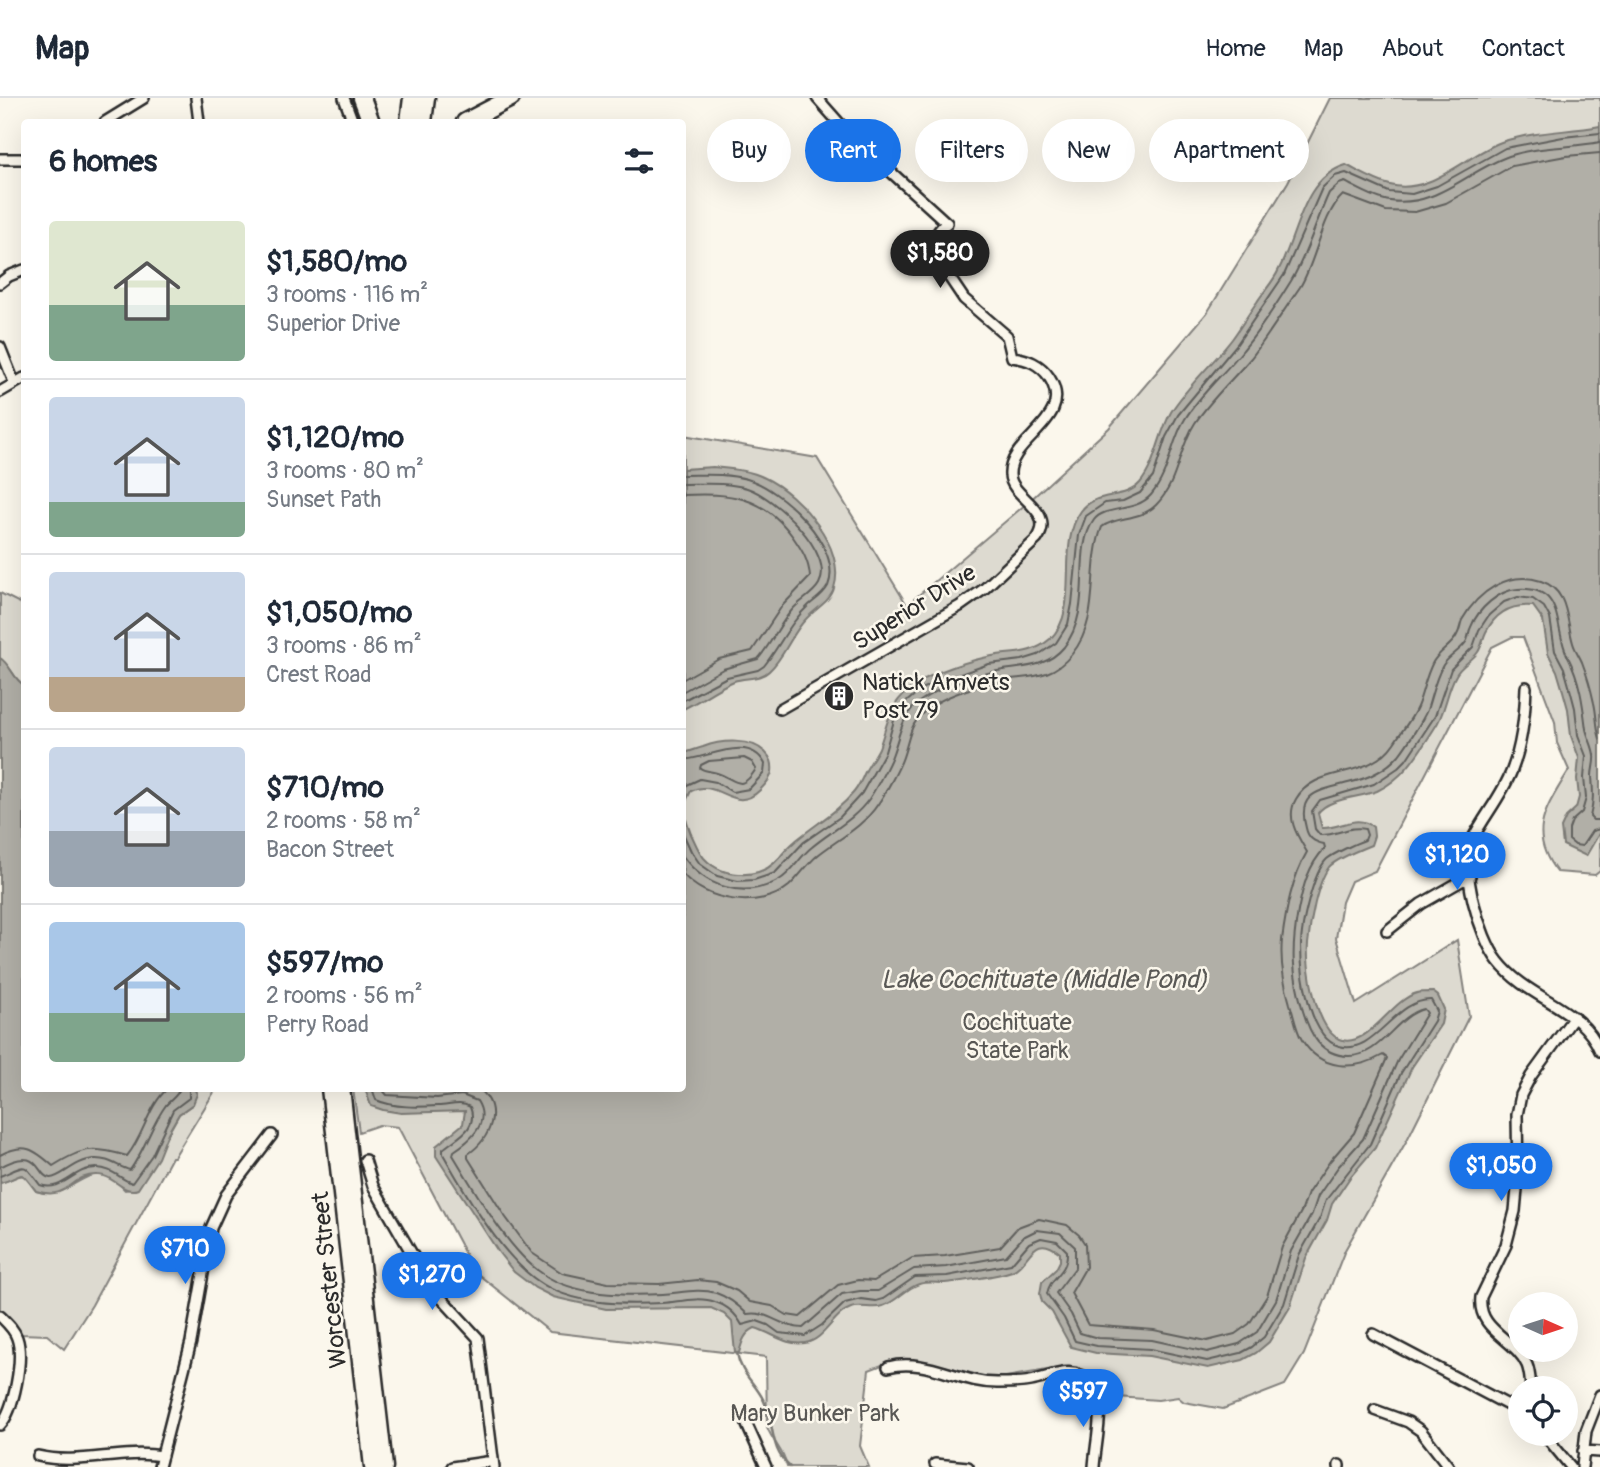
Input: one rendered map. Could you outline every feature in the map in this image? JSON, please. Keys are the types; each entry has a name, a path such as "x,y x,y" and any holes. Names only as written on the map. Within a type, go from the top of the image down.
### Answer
{"highway":[{"path":"362,98 370,119"},
{"path":"409,119 412,98"},
{"path":"423,119 426,98"},
{"path":"471,119 511,98"},
{"name":"Worcester Street","path":"330,1092 373,1467"},
{"name":"Worcester Street","path":"341,1092 384,1467"}],"street":[{"path":"110,119 144,98"},
{"path":"197,98 200,119"},
{"path":"344,98 352,119"},
{"name":"Superior Drive","path":"780,709 966,602 984,589 1037,539 1042,528 1038,513 1011,481 1010,474 1017,454 1047,421 1054,401 1051,381 1043,369 1013,357 1007,337 964,299 933,253 938,229 947,223 848,132 821,101"},
{"path":"0,159 21,159"},
{"path":"0,283 21,271"},
{"path":"0,346 15,382"},
{"path":"0,392 21,379"},
{"path":"1526,687 1516,756 1506,782 1469,847 1472,891 1484,939 1507,973 1533,993 1574,1017 1590,1032 1600,1051"},
{"path":"1387,931 1414,909 1470,876"},
{"path":"1449,888 1472,891"},
{"path":"1529,1376 1526,1363 1484,1319 1481,1297 1506,1245 1515,1211 1518,1178 1517,1115 1521,1095 1531,1076 1574,1017"},
{"path":"159,1467 191,1342 211,1228 226,1195 272,1135"},
{"path":"365,1160 373,1186 430,1287 478,1338 494,1464 452,1467"},
{"path":"0,1316 16,1335 20,1351 11,1404 0,1425"},
{"path":"1373,1334 1508,1405"},
{"path":"888,1367 922,1366 964,1380 987,1383 1028,1382 1060,1372 1076,1373 1097,1389 1100,1403 1094,1467"},
{"path":"1582,1467 1586,1431 1600,1395"},
{"path":"1375,1410 1408,1422 1421,1431 1449,1467"},
{"path":"747,1426 766,1467"},
{"path":"1554,1446 1572,1467"},
{"path":"1583,1451 1600,1452"},
{"path":"38,1456 68,1459 137,1453 162,1456"},
{"path":"935,1464 968,1467"}],"green space":[{"name":"Lake Cochituate (Middle Pond)","path":"1330,98 1600,98 1600,871 1595,875 1557,872 1548,858 1541,832 1543,820 1553,796 1569,770 1557,743 1555,722 1523,637 1512,637 1492,647 1375,871 1351,881 1342,902 1336,938 1356,1004 1457,940 1469,1016 1407,1140 1345,1250 1304,1354 1285,1385 1223,1409 1184,1402 1178,1397 1158,1400 1103,1396 1100,1389 1070,1369 1059,1368 994,1379 928,1362 895,1360 869,1370 860,1446 869,1467 787,1467 767,1427 766,1357 550,1332 474,1271 398,1127 379,1125 359,1132 353,1092 686,1092 686,436 817,458 907,605 1026,504 1109,428 1207,313 1288,182 1309,182 1309,140"},
{"path":"0,593 21,604 21,682 0,658"},
{"path":"194,1092 214,1092 172,1157 92,1305 64,1349 47,1335 21,1334 0,1310 0,1183 21,1175 36,1191 50,1193 61,1191 91,1176 101,1175 112,1179 125,1190 138,1188 179,1114 193,1104"}],"water":[{"name":"Lake Cochituate (Middle Pond)","path":"1600,126 1600,832 1586,856 1563,845 1561,828 1566,817 1576,808 1579,797 1579,758 1571,736 1563,691 1548,653 1543,620 1533,606 1518,606 1505,611 1490,625 1478,652 1456,675 1438,723 1403,772 1377,791 1336,801 1318,813 1322,828 1361,821 1373,827 1374,836 1371,845 1329,867 1315,904 1308,944 1309,968 1319,1013 1325,1025 1333,1035 1342,1040 1361,1037 1407,997 1419,993 1433,992 1444,1009 1441,1024 1412,1067 1375,1148 1332,1204 1327,1220 1306,1258 1290,1307 1269,1342 1243,1360 1208,1368 1149,1356 1096,1353 1071,1347 1052,1312 1042,1302 1042,1282 1056,1269 1060,1261 1060,1253 1044,1245 1038,1246 1020,1266 1009,1272 945,1283 922,1283 883,1306 851,1308 812,1341 785,1341 755,1328 746,1335 739,1353 735,1353 732,1322 724,1314 711,1308 606,1309 553,1297 535,1288 514,1272 436,1156 436,1146 463,1124 465,1111 401,1113 383,1110 371,1106 366,1092 686,1092 686,819 697,846 712,865 731,873 762,870 854,792 879,748 891,711 908,690 934,674 954,666 992,656 1022,652 1036,648 1050,639 1065,611 1070,542 1081,511 1094,500 1126,492 1140,483 1150,467 1171,412 1232,339 1274,278 1310,194 1331,172 1346,165 1373,179 1405,187 1435,179 1490,147 1528,135"},
{"path":"713,467 740,470 759,475 778,486 792,496 817,524 827,540 836,572 830,597 801,625 769,671 757,677 734,681 686,707 686,469"},
{"path":"0,658 21,682 21,1092 197,1094 193,1104 179,1114 158,1158 138,1189 128,1189 98,1175 82,1178 56,1193 36,1191 21,1175 0,1183"},
{"name":"Lake Cochituate (Middle Pond)","path":"744,742 759,747 772,763 768,781 751,797 734,798 701,788 691,791 686,802 686,752 718,743"}],"waterway":[{"path":"737,1353 741,1367 764,1401 775,1444 790,1467"}],"place":[{"name":"Natick Amvets Post 79","path":"839,696"}],"park label":[{"name":"Cochituate State Park","path":"1017,1036"},
{"name":"Mary Bunker Park","path":"815,1413"}]}
